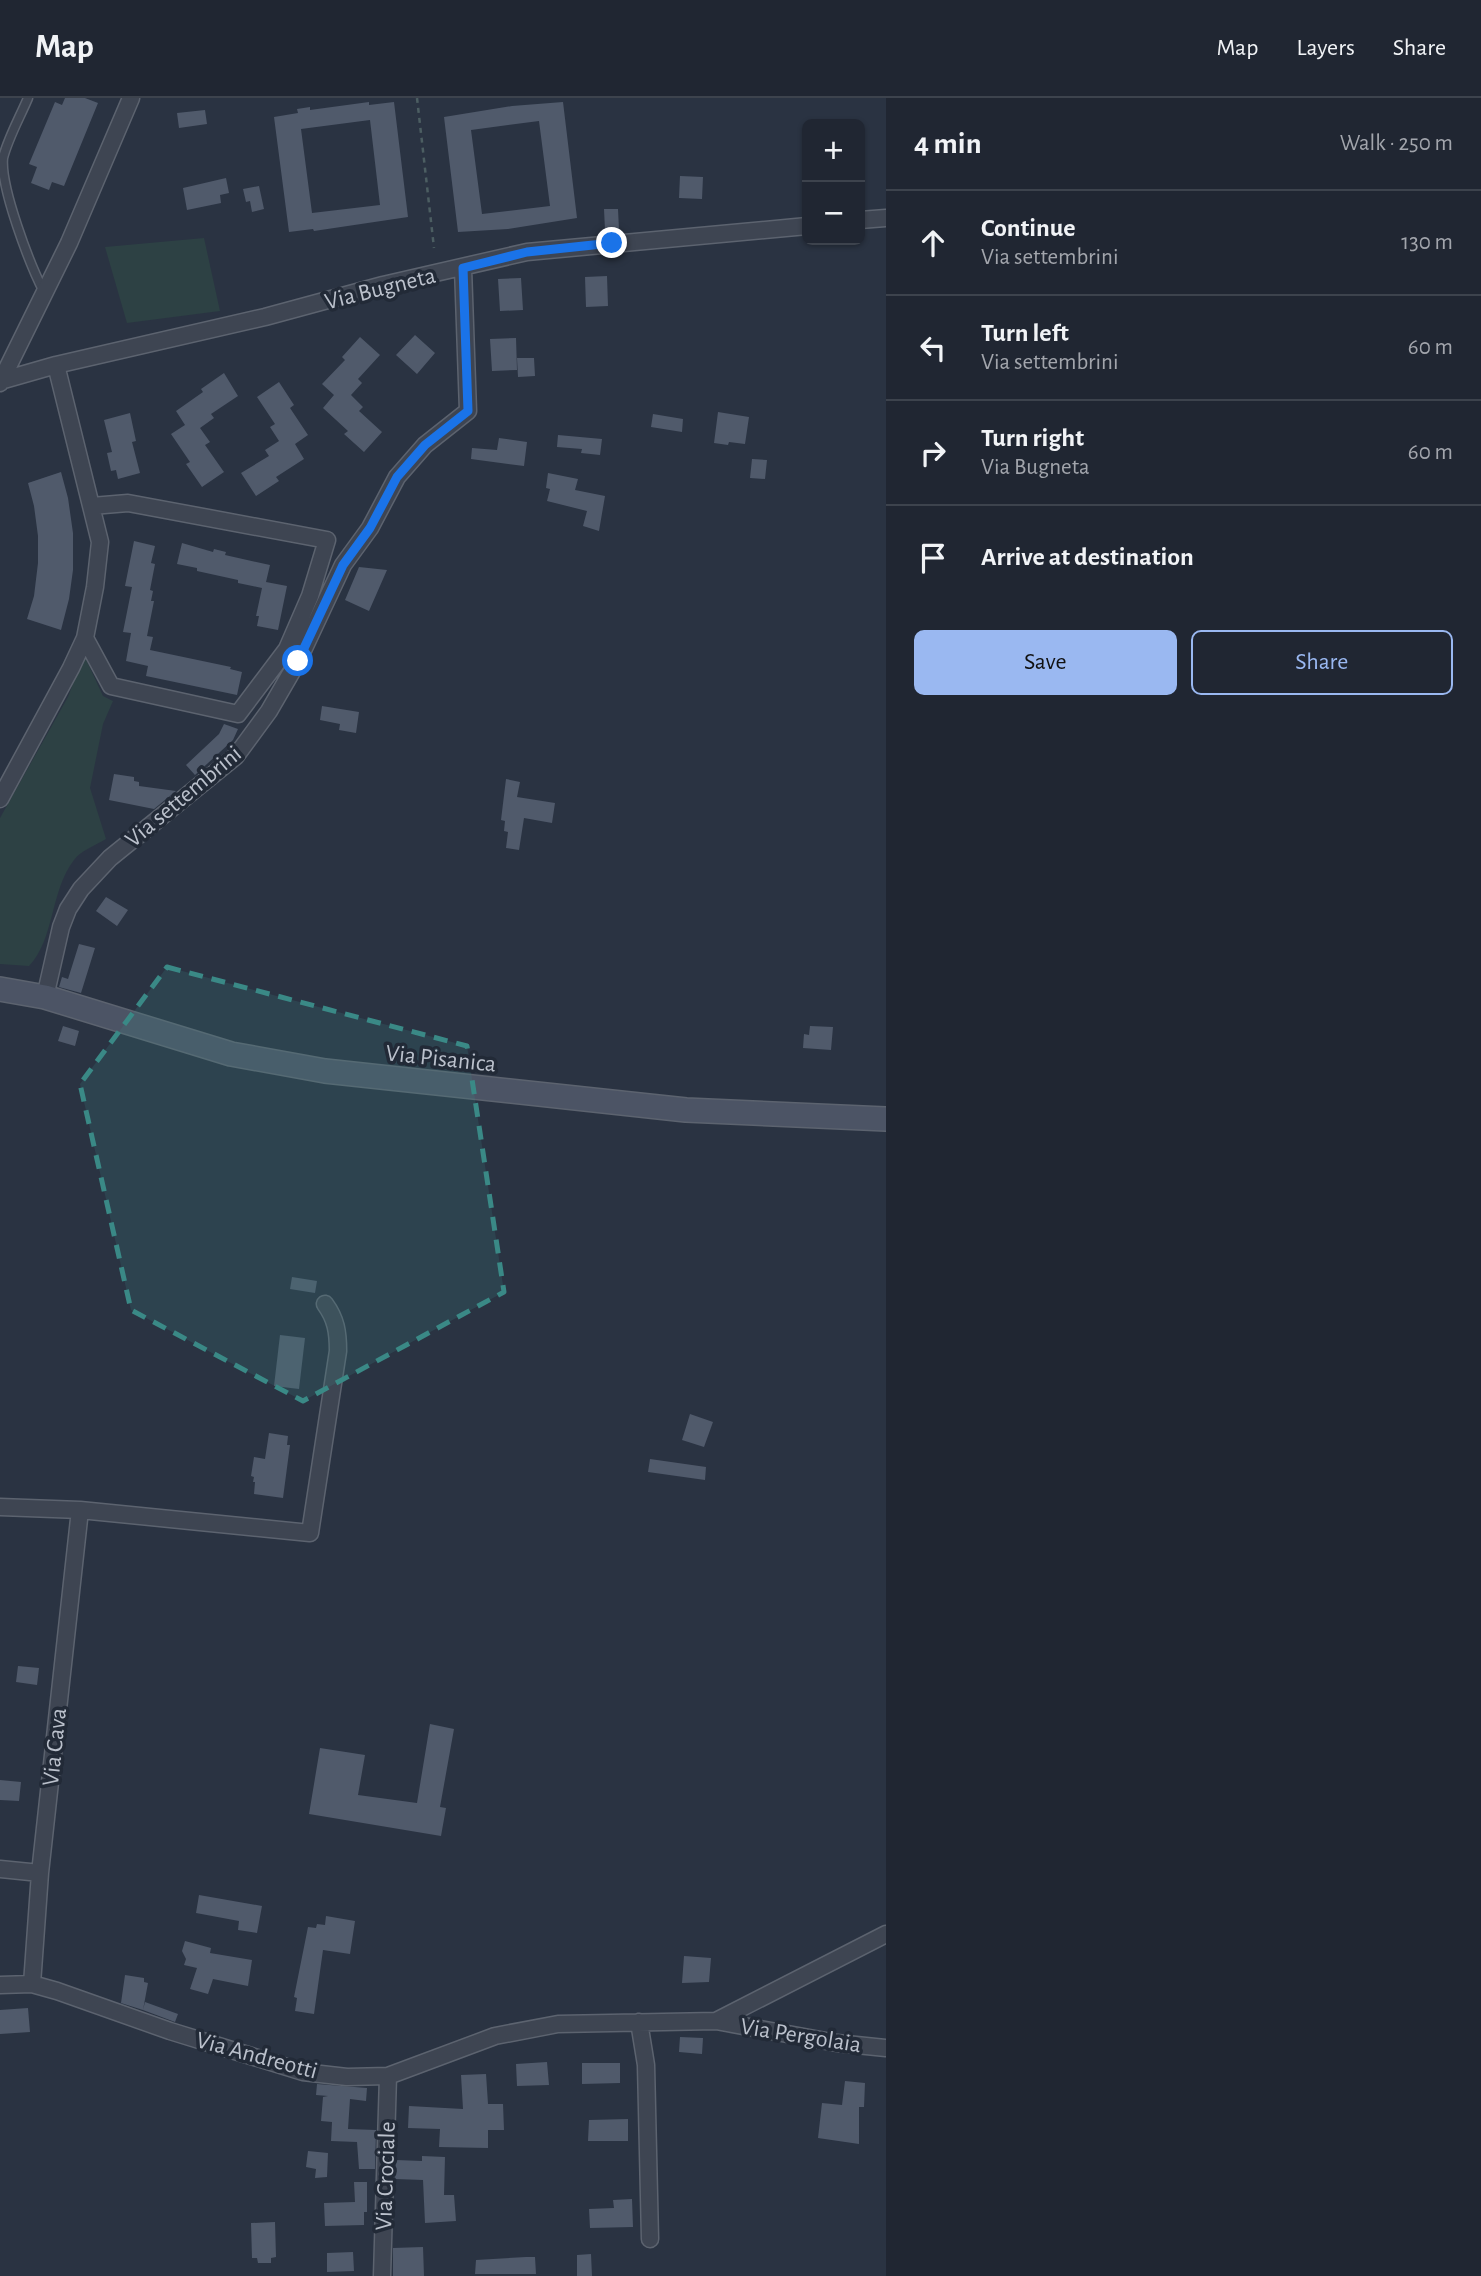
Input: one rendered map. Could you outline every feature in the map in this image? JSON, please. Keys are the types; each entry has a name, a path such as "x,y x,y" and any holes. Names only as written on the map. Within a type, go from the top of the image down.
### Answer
{"street":[{"path":"0,381 98,178 131,98"},
{"path":"865,220 886,218"},
{"name":"Via Bugneta","path":"0,381 56,365 527,252 802,226"},
{"name":"Via settembrini","path":"45,997 61,927 68,909 81,889 110,858 236,756 269,711 298,661 343,565 370,528 397,477 425,445 468,411 463,268"},
{"path":"0,799 65,683 85,638 95,587 100,542 56,365"},
{"path":"85,638 111,686 238,714 287,649 310,596 327,540 128,503 92,506"},
{"name":"Via Pisanica","path":"0,989 45,997 231,1054 325,1071 686,1110 886,1119"},
{"path":"0,1507 80,1510 310,1533 338,1351 338,1331 333,1315 325,1304"},
{"name":"Via Cava","path":"32,1984 40,1873 80,1510"},
{"path":"0,1869 40,1873"},
{"name":"Via Andreotti","path":"0,1985 32,1984 57,1991 170,2031 303,2072 347,2077 388,2076 495,2036 558,2024 716,2021 886,1934"},
{"name":"Via Pergolaia","path":"716,2021 837,2043 886,2048"},
{"path":"639,2022 646,2065 650,2239"},
{"name":"Via Crociale","path":"382,2276 388,2076"}],"lane":[{"path":"28,98 2,160 3,178 28,262 44,292"}],"path":[{"path":"417,98 434,248"}],"highlighted area":[{"path":"167,967 467,1046 504,1292 303,1401 131,1310 80,1084"}],"green space":[{"path":"204,238 220,311 127,323 105,247"},
{"path":"84,655 103,696 113,701 103,724 90,788 106,839 80,854 66,872 44,942 29,966 0,964 0,818 68,697"}],"building":[{"path":"65,98 85,98 98,103 64,186 52,182 49,190 31,183 37,167 29,164 55,102 62,105"},
{"path":"369,102 369,105 394,102 408,217 314,231 289,232 274,117 298,113 297,109 310,107 310,110","holes":["370,120 380,205 312,213 301,129"]},
{"path":"563,102 577,218 508,229 458,232 444,117 512,106","holes":["539,121 550,206 482,214 471,130"]},
{"path":"205,110 207,124 179,128 177,113"},
{"path":"680,176 703,177 702,199 679,198"},
{"path":"226,178 229,193 220,195 221,203 187,210 183,188"},
{"path":"259,186 264,209 252,212 250,201 246,202 243,189"},
{"path":"604,209 618,209 619,230 605,230"},
{"path":"607,276 608,306 586,307 585,277"},
{"path":"521,278 523,310 500,311 498,279"},
{"path":"415,335 435,353 417,374 396,355"},
{"path":"360,337 380,355 358,379 362,383 351,395 363,407 359,411 382,432 364,452 344,434 348,431 323,408 334,395 322,384 345,360 342,357"},
{"path":"516,338 517,370 492,371 490,339"},
{"path":"517,358 534,358 535,376 518,377"},
{"path":"224,373 238,396 211,414 214,418 200,428 210,442 205,445 224,472 202,487 186,464 190,462 171,434 185,425 176,411"},
{"path":"279,382 294,405 290,408 308,435 295,444 304,459 276,477 279,481 256,496 241,473 269,456 265,450 279,441 270,427 275,424 257,397"},
{"path":"718,412 749,417 745,444 714,443"},
{"path":"130,413 136,441 132,442 140,473 118,479 116,470 111,471 107,453 112,452 104,420"},
{"path":"653,414 683,419 682,432 651,427"},
{"path":"558,435 602,439 600,455 581,453 582,449 557,447"},
{"path":"499,438 527,442 524,466 471,459 472,448 497,450"},
{"path":"752,459 767,460 765,479 750,478"},
{"path":"61,472 73,533 73,570 61,630 27,619 34,596 38,563 38,536 28,483"},
{"path":"548,473 578,479 575,490 605,496 599,531 583,526 587,511 547,501 550,489 546,488"},
{"path":"134,541 155,546 150,590 153,591 151,601 154,601 147,636 153,637 150,650 231,667 230,669 242,672 237,695 146,676 148,666 126,661 131,633 123,632 132,587 125,586"},
{"path":"182,543 270,565 266,582 287,586 278,630 257,626 259,616 256,616 262,588 177,564"},
{"path":"359,567 387,570 369,611 345,600"},
{"path":"322,706 359,712 356,733 339,730 340,724 320,720"},
{"path":"224,724 238,729 233,740 195,775 186,765 219,734"},
{"path":"114,774 134,777 139,786 176,791 154,809 109,800"},
{"path":"506,779 520,782 517,797 555,803 552,823 524,818 519,850 506,848 508,832 504,831 505,821 501,820"},
{"path":"106,897 128,910 117,926 96,911"},
{"path":"79,944 95,948 81,993 59,987 62,977 68,979"},
{"path":"63,1026 79,1031 75,1046 58,1041"},
{"path":"810,1026 833,1027 831,1050 803,1048 804,1034 809,1035"},
{"path":"292,1277 317,1281 315,1293 290,1289"},
{"path":"280,1335 305,1338 299,1389 274,1386"},
{"path":"690,1414 713,1422 704,1447 682,1440"},
{"path":"269,1433 288,1436 287,1445 290,1445 283,1498 254,1494 255,1482 251,1476 254,1457 265,1459"},
{"path":"650,1459 706,1467 705,1480 648,1472"},
{"path":"18,1666 39,1668 37,1685 16,1682"},
{"path":"430,1724 454,1729 440,1807 446,1808 441,1836 309,1814 320,1748 365,1755 358,1795 417,1803"},
{"path":"0,1780 21,1782 19,1801 0,1800"},
{"path":"199,1895 262,1906 257,1933 238,1930 239,1921 196,1913"},
{"path":"326,1916 355,1921 350,1954 323,1950 314,2014 295,2011 297,1998 294,1997 308,1927 325,1925"},
{"path":"185,1941 211,1948 210,1953 252,1960 248,1986 213,1979 208,1994 190,1989 197,1968 184,1965 186,1959 182,1951"},
{"path":"684,1956 711,1958 709,1982 682,1983"},
{"path":"125,1975 144,1978 144,1982 148,1983 143,2010 121,2003"},
{"path":"145,2002 178,2014 175,2022 143,2010"},
{"path":"28,2008 30,2032 0,2034 0,2010"},
{"path":"680,2037 703,2038 702,2054 679,2052"},
{"path":"547,2062 549,2085 517,2086 516,2064"},
{"path":"582,2063 620,2063 620,2083 582,2084"},
{"path":"486,2074 488,2104 503,2104 504,2130 488,2130 488,2148 439,2147 440,2129 408,2128 409,2106 463,2109 461,2075"},
{"path":"845,2081 865,2083 864,2107 859,2107 859,2144 818,2138 822,2103 842,2105"},
{"path":"317,2084 367,2088 366,2101 350,2099 348,2129 376,2130 375,2169 359,2169 357,2142 331,2141 332,2122 321,2121 323,2097 328,2096 316,2095"},
{"path":"628,2119 628,2141 588,2141 589,2120"},
{"path":"308,2151 328,2153 327,2177 315,2178 316,2169 306,2167"},
{"path":"422,2156 445,2157 444,2195 454,2195 456,2221 425,2223 423,2180 395,2179 396,2160 422,2161"},
{"path":"354,2182 367,2182 364,2225 325,2226 324,2203 355,2202"},
{"path":"632,2199 633,2227 590,2228 589,2209 614,2208 613,2200"},
{"path":"275,2222 276,2257 271,2258 271,2263 258,2263 257,2258 252,2258 251,2223"},
{"path":"423,2247 424,2276 393,2276 393,2248"},
{"path":"353,2252 354,2271 327,2272 327,2253"},
{"path":"591,2254 592,2276 577,2276 577,2255"},
{"path":"535,2257 536,2274 475,2274 476,2260"}],"route":[{"path":"298,661 343,565 370,528 397,477 425,445 468,411 463,268 527,252 612,243"}]}
